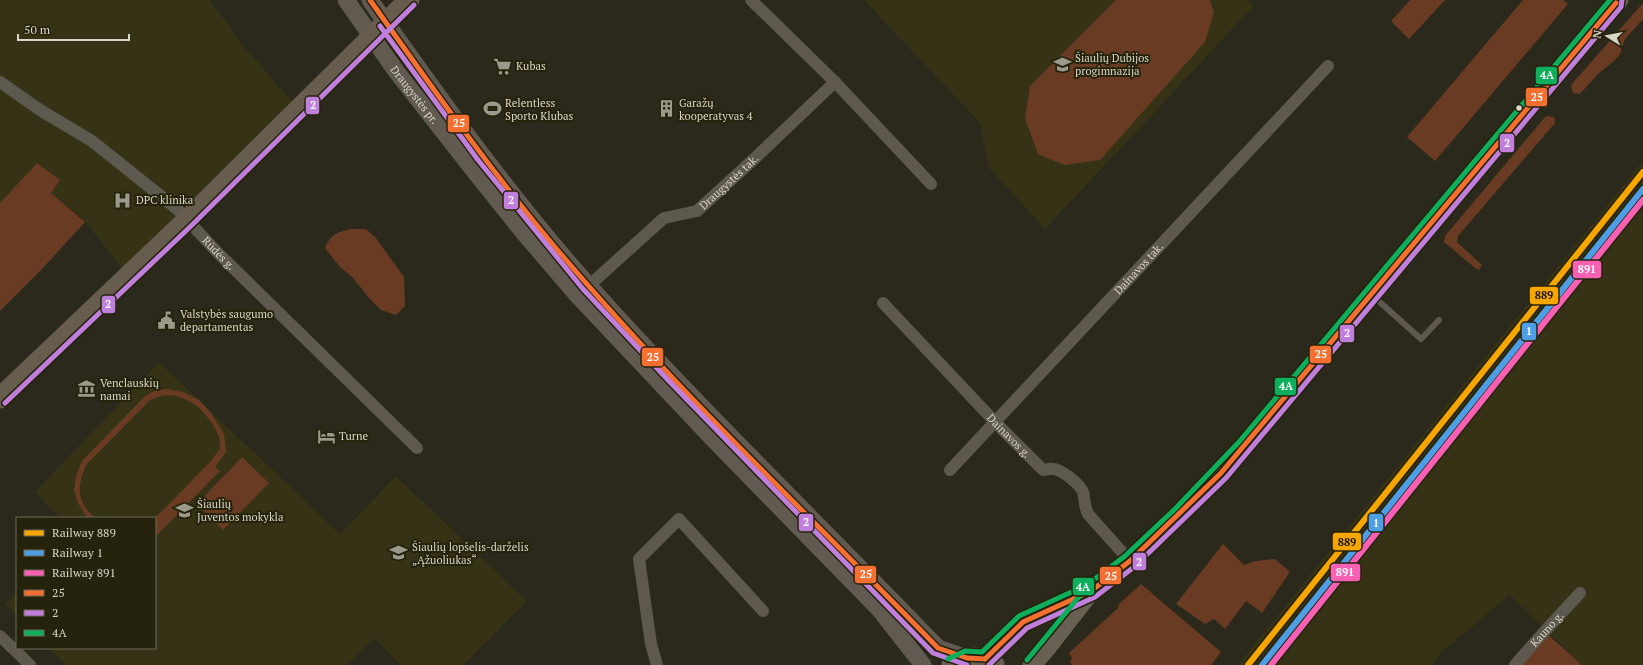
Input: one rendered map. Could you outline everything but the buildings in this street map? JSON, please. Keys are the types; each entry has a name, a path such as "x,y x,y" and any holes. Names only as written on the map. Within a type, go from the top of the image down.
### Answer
{"highway":[{"path":"0,398 187,220 409,0"}],"main road":[{"name":"Draugystės pr.","path":"346,0 371,37 523,232 672,375 938,648 975,662"},
{"name":"Draugystės pr.","path":"370,0 483,156 535,221 583,290 711,437 879,610 923,665"},
{"path":"975,662 1023,622 1091,591 1130,561 1221,473 1372,295 1616,1"},
{"path":"1032,665 1050,645 1091,591"}],"street":[{"path":"752,0 835,82 931,184"},
{"name":"Dainavos tak.","path":"950,470 996,423 1328,66"},
{"name":"Rūdės g.","path":"0,82 40,110 92,142 177,209 220,255 417,448"},
{"name":"Draugystės tak.","path":"583,290 664,218 697,211 835,82"},
{"name":"Dainavos g.","path":"883,303 996,423 1044,470 1053,468 1062,472 1078,486 1083,492 1084,506 1088,514 1130,561"},
{"path":"657,665 651,644 639,559 679,519 763,611"},
{"name":"Kauno g.","path":"1515,665 1544,631 1580,593"},
{"path":"0,636 30,665"}],"lane":[{"path":"1372,295 1421,339 1439,320"}],"shaded area":[{"path":"0,0 210,0 246,49 295,105 123,270 83,219 51,193 0,203"},
{"name":"Šiaulių Dubijos progimnazija","path":"864,0 1247,0 1254,6 1045,229 989,168 980,123"},
{"path":"1116,0 1210,0 1214,12 1205,42 1100,160 1064,165 1038,154 1025,118 1030,86"},
{"path":"1410,0 1445,0 1409,39 1391,21"},
{"path":"1523,0 1563,0 1568,4 1435,161 1407,137"},
{"path":"1643,3 1643,19 1625,39 1620,54 1597,75 1580,94 1573,93 1571,85"},
{"path":"1546,116 1554,117 1555,123 1458,236 1457,242 1482,265 1479,270 1444,242 1445,236"},
{"path":"1643,161 1643,665 1582,665 1509,595 1442,652 1432,665 1238,665"},
{"path":"37,163 60,180 51,193 85,222 42,269 0,311 0,203"},
{"path":"350,229 366,229 376,238 404,277 405,306 396,315 381,310 353,278 340,267 325,248 329,240 334,235"},
{"name":"Šiaulių Juventos mokykla","path":"159,362 340,534 396,476 527,601 464,665 401,665 374,638 347,665 66,665 50,649 156,649 156,517 59,517 35,492"},
{"path":"167,389 183,392 199,400 211,413 224,434 226,452 215,467 220,471 157,535 156,517 210,462 220,449 220,439 213,424 206,415 190,401 170,395 160,396 149,401 86,465 80,487 81,500 84,506 94,517 86,517 78,503 74,490 76,476 82,461 145,396 154,391"},
{"path":"242,457 269,483 223,530 197,504"},
{"path":"1223,544 1244,565 1256,561 1275,559 1290,572 1262,613 1246,601 1225,629 1214,619 1205,624 1176,604"},
{"path":"1141,584 1221,652 1211,665 1072,665 1070,662 1072,658 1069,653 1118,608 1119,604"},
{"path":"16,594 16,614 5,604"},
{"path":"1544,631 1582,665 1515,665"}],"rail line":[{"name":"889","path":"1248,665 1643,172"},
{"name":"1","path":"1262,665 1643,189"},
{"name":"891","path":"1271,665 1643,200"}],"transit line":[{"name":"25","path":"370,0 462,129 510,192 560,253 651,355 698,405 938,648 967,658 985,659"},
{"name":"4A","path":"948,659 965,651 982,652 1019,616 1087,585 1125,556 1175,509 1239,442 1610,0"},
{"name":"2","path":"989,665 1027,628 1095,597 1134,567 1226,478 1621,7 1622,0"},
{"name":"25","path":"985,659 1023,622 1091,591 1130,561 1221,473 1616,3"},
{"name":"2","path":"5,403 192,225 414,5"},
{"name":"2","path":"380,26 478,160 583,289 668,380 933,653 967,665"},
{"name":"4A","path":"1027,660 1082,593"}],"place":[{"name":"Šiaulių Dubijos progimnazija","path":"1062,64"},
{"name":"Kubas","path":"503,66"},
{"name":"Relentless Sporto Klubas","path":"492,109"},
{"name":"Garažų kooperatyvas 4","path":"666,109"},
{"name":"DPC klinika","path":"123,200"},
{"name":"Valstybės saugumo departamentas","path":"167,320"},
{"name":"Venclauskių namai","path":"87,389"},
{"name":"Turne","path":"326,436"},
{"name":"Šiaulių Juventos mokykla","path":"184,510"},
{"name":"Šiaulių lopšelis-darželis „Ąžuoliukas“","path":"399,553"}]}
